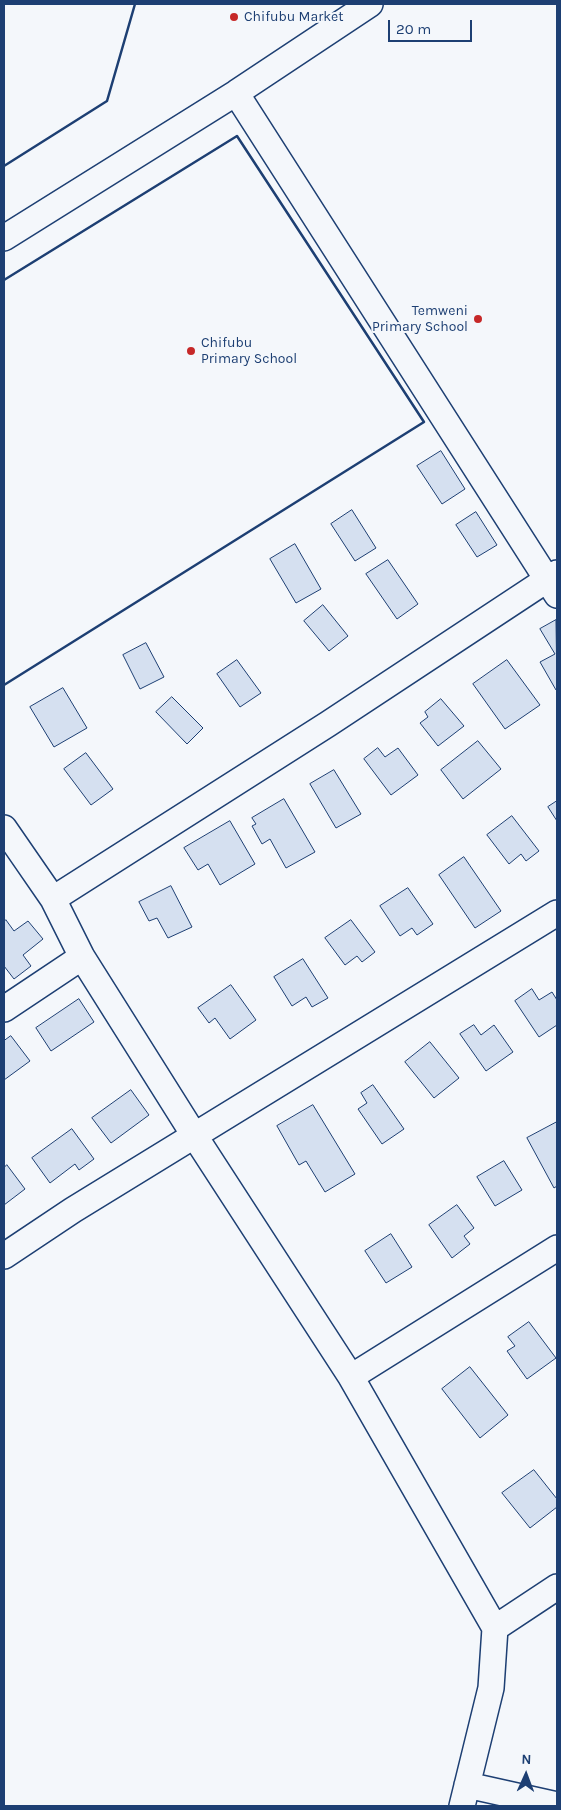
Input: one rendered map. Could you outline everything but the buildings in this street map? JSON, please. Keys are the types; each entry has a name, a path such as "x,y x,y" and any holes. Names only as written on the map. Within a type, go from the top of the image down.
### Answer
{"street":[{"path":"4,238 236,93 370,4"},
{"path":"53,898 554,582 236,93"},
{"path":"4,828 53,898 82,957 194,1135 352,1377 495,1628 491,1688 464,1796 557,1806"},
{"path":"4,1256 73,1210 557,913"},
{"path":"4,1009 82,957"},
{"path":"352,1377 557,1248"},
{"path":"495,1628 557,1587"}],"wall":[{"path":"4,166 107,101 135,4"},
{"path":"4,280 237,136 424,422 4,685"}],"place":[{"name":"Chifubu Market","path":"234,17"},
{"name":"Temweni Primary School","path":"478,319"},
{"name":"Chifubu Primary School","path":"191,351"}]}
